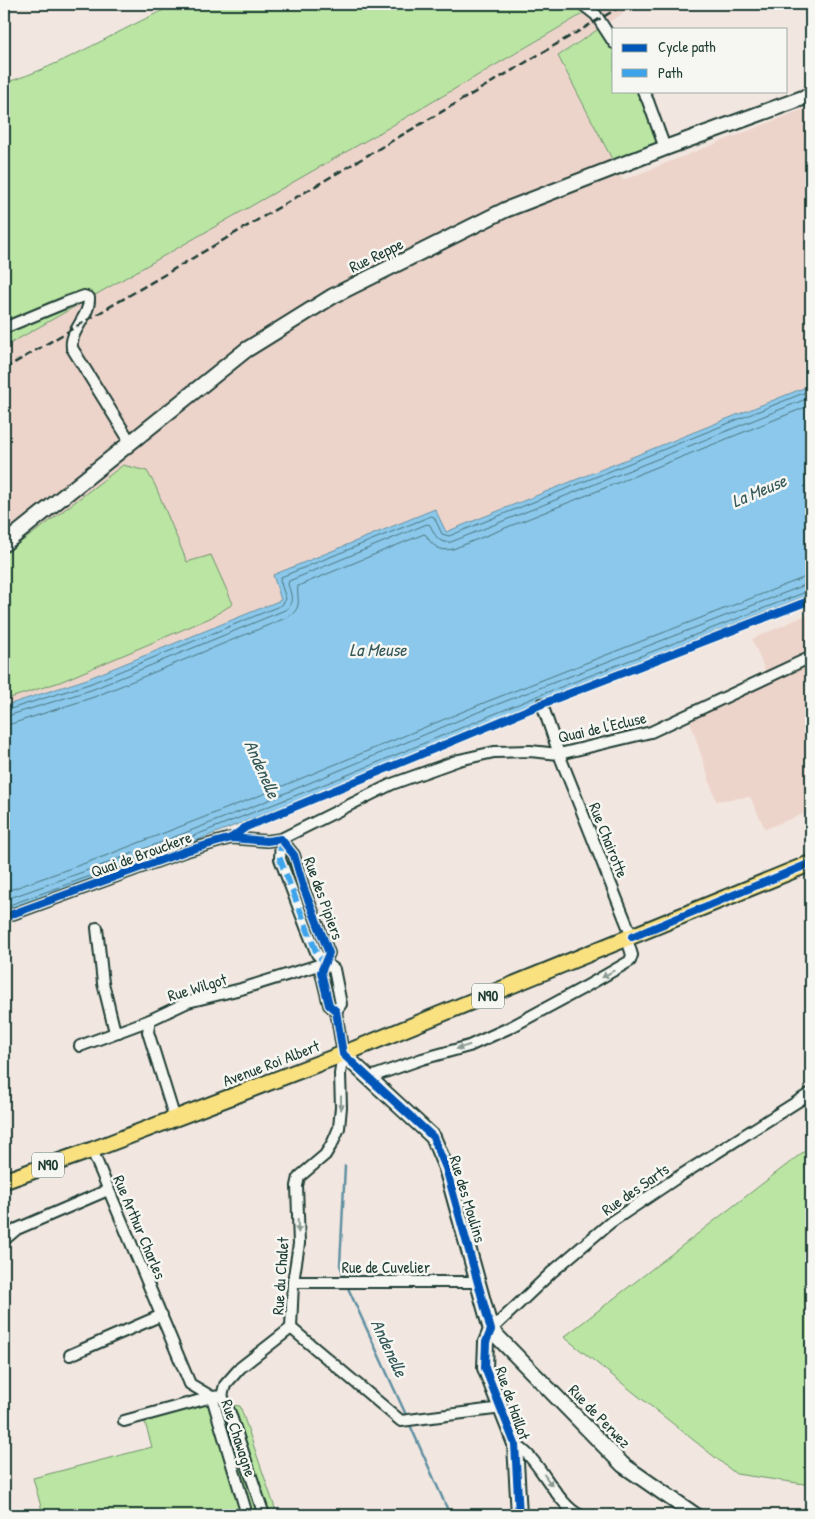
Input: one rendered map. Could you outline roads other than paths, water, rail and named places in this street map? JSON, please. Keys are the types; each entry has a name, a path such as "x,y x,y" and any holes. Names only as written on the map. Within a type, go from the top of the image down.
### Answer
{"main road":[{"name":"Rue Reppe","path":"4,544 246,350 333,296 505,210 665,148 811,95"},
{"name":"N90","path":"630,938 811,863"},
{"name":"Avenue Roi Albert","path":"4,1181 175,1119 344,1054 630,938"},
{"name":"Rue des Moulins","path":"344,1054 433,1137 446,1168 491,1330"},
{"name":"Rue de Haillot","path":"491,1330 486,1342 485,1368 515,1444 518,1515"},
{"name":"Rue de Perwez","path":"491,1330 623,1465 695,1515"}],"street":[{"path":"582,4 596,14 612,40"},
{"path":"643,92 665,148"},
{"path":"4,328 67,302 84,296 89,298 90,305 72,338 72,348 131,442"},
{"name":"Quai de l'Ecluse","path":"281,839 392,784 459,760 494,752 530,751 559,754 651,732 811,657"},
{"name":"Rue Chairotte","path":"368,1078 422,1059 469,1046 511,1027 630,961 632,955 630,938 559,754 542,704"},
{"name":"Quai de Brouckere","path":"13,914 186,851 231,838 267,841 281,839"},
{"name":"Rue des Pipiers","path":"281,839 294,856 304,889 329,953 321,972 329,1005 336,1012 344,1054 340,1074 341,1106 339,1128 333,1142 324,1155 300,1178"},
{"path":"97,928 103,983 114,1028 119,1032"},
{"name":"Rue Wilgot","path":"80,1046 150,1020 188,1002 241,989 325,963"},
{"path":"150,1020 148,1032 175,1119"},
{"name":"Rue des Sarts","path":"491,1330 552,1272 611,1222 811,1093"},
{"name":"Rue Arthur Charles","path":"92,1150 190,1384 217,1396"},
{"name":"Rue du Chalet","path":"217,1396 240,1368 291,1328 293,1282 299,1244 296,1186 300,1178"},
{"path":"4,1240 17,1229 108,1190"},
{"name":"Rue de Cuvelier","path":"293,1282 478,1282"},
{"path":"70,1354 162,1315"},
{"path":"291,1328 401,1421 502,1408"},
{"path":"217,1396 230,1413 264,1515"},
{"name":"Rue Chawagne","path":"124,1422 217,1396 245,1508 244,1515"},
{"path":"515,1444 529,1455 562,1500 574,1513 579,1515"}],"water":[{"name":"La Meuse","path":"811,385 811,594 542,699 347,781 112,874 4,912 4,706 87,679 281,600 273,575 435,509 446,532"}],"waterway":[{"name":"Andenelle","path":"287,860 309,920"},
{"name":"Andenelle","path":"327,970 334,1002"},
{"name":"Andenelle","path":"345,1166 340,1265 345,1279"},
{"name":"Andenelle","path":"348,1288 407,1417"},
{"name":"Andenelle","path":"410,1425 450,1515"}],"railway":[{"path":"4,369 625,4"}]}
